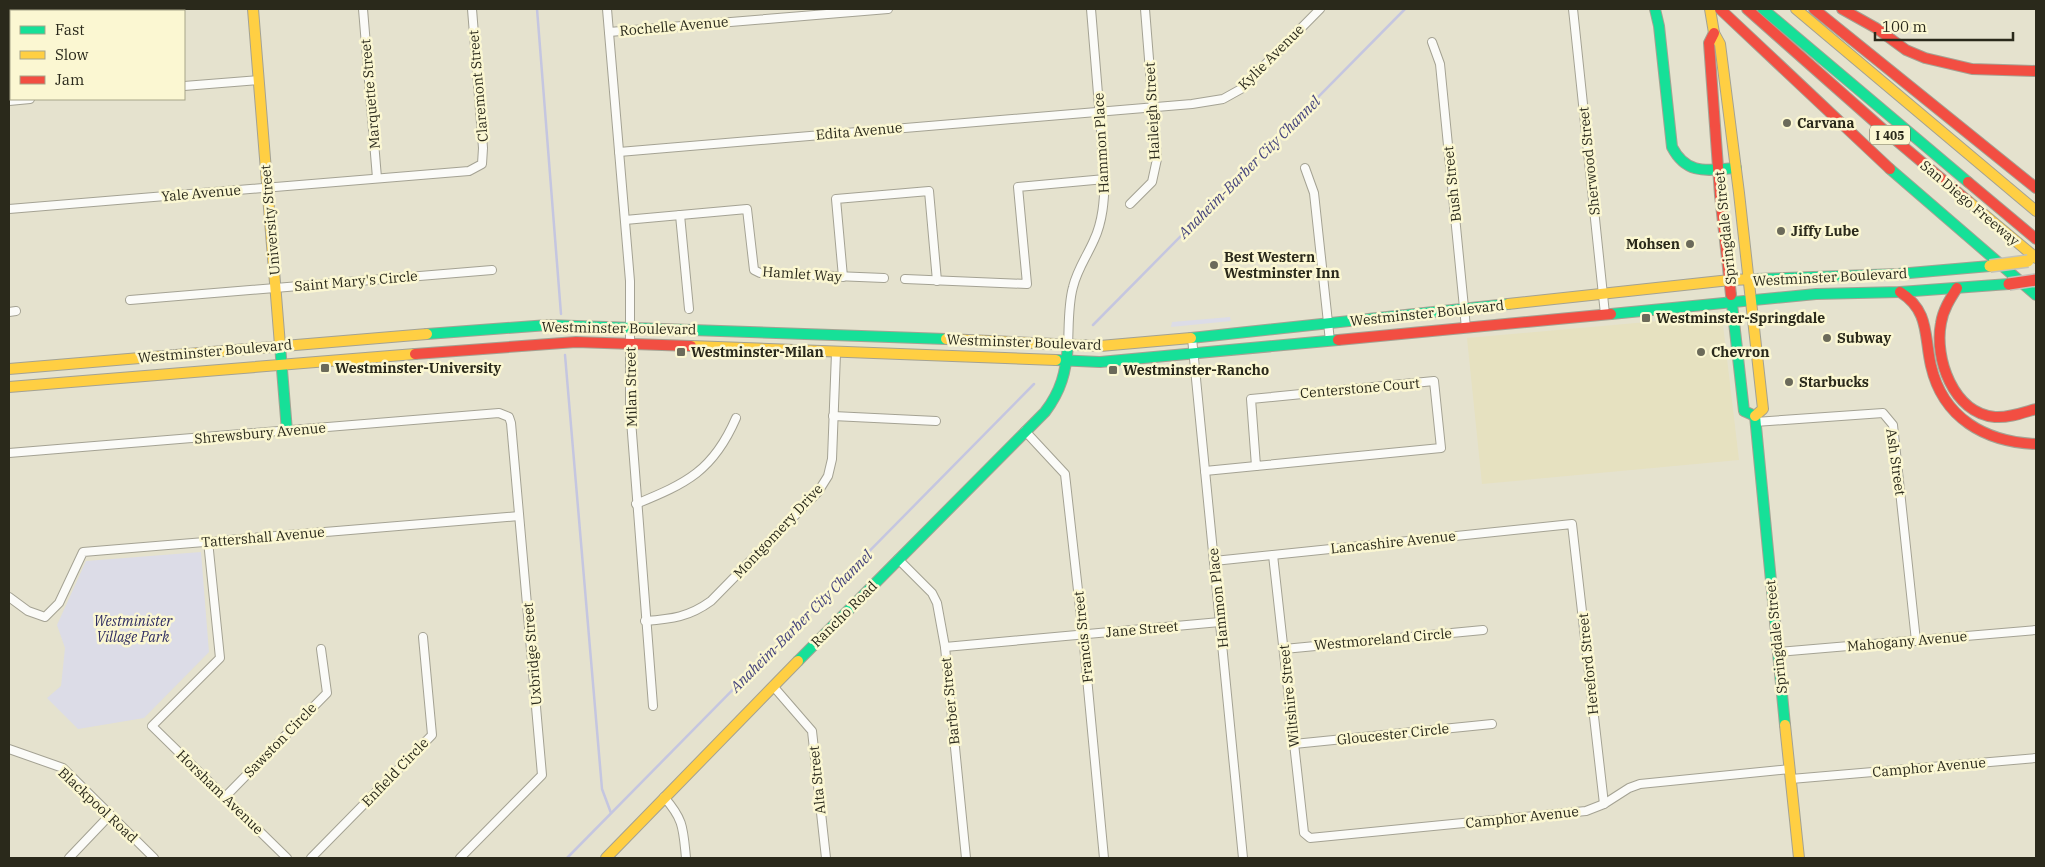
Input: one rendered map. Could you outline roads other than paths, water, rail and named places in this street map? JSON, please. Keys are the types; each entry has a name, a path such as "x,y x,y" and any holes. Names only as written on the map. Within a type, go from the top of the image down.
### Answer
{"main road":[{"name":"University Street","path":"253,9 287,431"},
{"path":"1655,9 1659,26 1672,147 1675,155 1680,162 1692,170 1736,168"},
{"name":"Springdale Street","path":"1710,9 1714,33 1720,44 1763,409 1755,419 1799,858"},
{"path":"1720,9 1901,180 2036,295"},
{"name":"San Diego Freeway","path":"1747,9 1878,126 2036,259"},
{"path":"1763,9 2036,239"},
{"path":"1796,9 2036,211"},
{"path":"1814,9 2036,188"},
{"path":"1842,9 1876,28 1912,53 1937,62 1951,66 1982,69 2036,71"},
{"name":"Springdale Street","path":"1714,33 1709,43 1718,169 1732,301 1744,411 1755,419"},
{"name":"Westminster Boulevard","path":"9,369 280,345 569,324 895,336 1100,346 1192,338 1730,280 1898,274 1990,266 2036,259"},
{"name":"Westminster Boulevard","path":"9,387 546,343 594,343 1100,362 1732,301 1816,294 1900,292 2010,284 2036,280"},
{"path":"1957,288 1948,303 1940,324 1942,364 1950,385 1964,402 1988,415 2018,416 2036,409"},
{"path":"1900,292 1914,302 1922,317 1936,388 1949,410 1960,420 1989,435 2016,442 2036,444"},
{"name":"Hammon Place","path":"1067,362 1068,345"},
{"name":"Rancho Road","path":"606,858 1052,403 1065,377 1067,362"}],"street":[{"name":"Marquette Street","path":"363,9 376,178"},
{"name":"Claremont Street","path":"472,9 483,148 482,164"},
{"name":"Milan Street","path":"607,9 630,281 630,407 645,622 653,706"},
{"name":"Rochelle Avenue","path":"609,32 888,9"},
{"name":"Hammon Place","path":"1068,345 1070,297 1073,285 1100,224 1104,197 1105,179 1091,9"},
{"name":"Haileigh Street","path":"1130,204 1152,182 1157,160 1146,9"},
{"name":"Kylie Avenue","path":"1100,111 1192,104 1223,99 1241,89 1320,9"},
{"name":"Sherwood Street","path":"1573,9 1605,314"},
{"name":"Bush Street","path":"1432,42 1440,64 1466,328"},
{"path":"185,86 258,80"},
{"name":"Edita Avenue","path":"619,152 1100,111"},
{"name":"Yale Avenue","path":"9,209 469,171 482,164"},
{"path":"1305,168 1314,192 1330,340"},
{"path":"905,279 1026,284 1018,187 1105,179"},
{"path":"843,277 836,199 929,191 937,281"},
{"name":"Hamlet Way","path":"625,220 747,209 754,270 760,273 884,278"},
{"path":"680,215 689,309"},
{"name":"Saint Mary's Circle","path":"130,300 492,270"},
{"name":"Hammon Place","path":"1192,338 1243,858"},
{"name":"Montgomery Drive","path":"645,622 676,619 697,611 711,601 818,492 828,476 832,459 836,353"},
{"name":"Centerstone Court","path":"1205,471 1441,448 1434,382 1251,398 1256,466"},
{"name":"Shrewsbury Avenue","path":"9,453 499,413 509,417"},
{"name":"Ash Street","path":"1755,419 1882,413 1893,425 1916,640"},
{"path":"833,416 936,421"},
{"name":"Uxbridge Street","path":"460,858 542,775 509,417"},
{"path":"636,504 675,488 694,475 714,456 728,436 736,418"},
{"name":"Francis Street","path":"1025,431 1066,474 1104,858"},
{"name":"Tattershall Avenue","path":"9,597 28,610 45,617 59,603 82,552 519,516"},
{"name":"Lancashire Avenue","path":"1214,561 1572,524"},
{"name":"Hereford Street","path":"1572,524 1604,804"},
{"name":"Horsham Avenue","path":"208,542 220,658 152,726 287,858"},
{"name":"Wiltshire Street","path":"1273,555 1304,833 1306,836"},
{"name":"Barber Street","path":"898,559 932,593 937,604 945,648 966,858"},
{"name":"Jane Street","path":"945,648 1220,622"},
{"name":"Westmoreland Circle","path":"1284,649 1483,630"},
{"name":"Mahogany Avenue","path":"1777,652 2036,630"},
{"name":"Enfield Circle","path":"311,858 432,735 422,637"},
{"name":"Sawston Circle","path":"224,798 327,693 320,650"},
{"name":"Alta Street","path":"773,686 812,731 826,858"},
{"name":"Gloucester Circle","path":"1294,744 1492,724"},
{"name":"Blackpool Road","path":"9,749 63,768 154,858"},
{"name":"Camphor Avenue","path":"1306,836 1319,837 1586,811 1604,804 1629,788 1640,784 2036,758"},
{"path":"664,797 675,810 683,826 686,858"},
{"path":"69,858 110,815"}],"waterway":[{"path":"537,9 561,314"},
{"name":"Anaheim-Barber City Channel","path":"1093,325 1405,9"},
{"path":"565,355 602,789 611,813"},
{"name":"Anaheim-Barber City Channel","path":"567,858 1034,384"}],"place":[{"name":"Carvana","path":"1787,123"},
{"name":"Jiffy Lube","path":"1781,231"},
{"name":"Mohsen","path":"1690,244"},
{"name":"Best Western Westminster Inn","path":"1214,265"},
{"name":"Westminster-Springdale","path":"1646,318"},
{"name":"Subway","path":"1827,338"},
{"name":"Westminster-Milan","path":"681,352"},
{"name":"Chevron","path":"1701,352"},
{"name":"Westminster-University","path":"325,368"},
{"name":"Westminster-Rancho","path":"1113,370"},
{"name":"Starbucks","path":"1789,382"}],"park label":[{"name":"Westminister Village Park","path":"133,630"}]}
